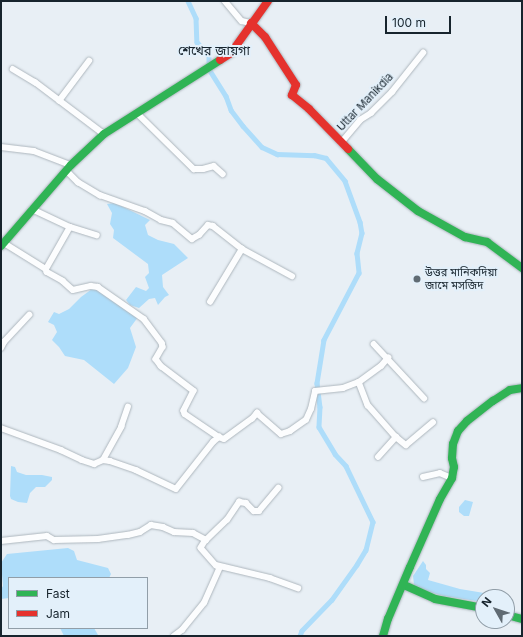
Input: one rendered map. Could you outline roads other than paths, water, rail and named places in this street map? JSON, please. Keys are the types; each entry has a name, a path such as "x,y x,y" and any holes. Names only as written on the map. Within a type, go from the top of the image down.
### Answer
{"main road":[{"path":"2,243 69,168 104,134 231,53 268,1"},
{"path":"251,23 265,37 296,85 292,95 309,109 341,143"},
{"name":"Uttar Manikdia","path":"341,143 377,179 418,211 466,237 487,242 522,268"},
{"path":"383,636 388,619 440,499 452,478 454,467 452,458 453,444 458,431 467,421 493,401 510,390 522,388"},
{"path":"404,585 435,599 475,606"}],"street":[{"path":"225,1 242,21 251,23"},
{"name":"Uttar Manikdia","path":"341,143 360,120 371,113 392,92 423,53"},
{"path":"59,101 89,61"},
{"path":"14,69 35,82 104,134"},
{"path":"137,114 194,169 203,170 214,166 223,174"},
{"path":"1,147 34,151 69,168 78,182 100,195 145,211 161,220 172,223 192,239 210,224 242,249 292,276"},
{"path":"32,208 70,227 97,235"},
{"path":"46,269 70,227"},
{"path":"2,243 46,269 47,272 63,281 73,290 92,286 98,287 144,318 162,343 163,347 156,359 161,366 194,392 184,411 185,414 224,439 252,419 257,413 281,434 290,431 306,420 311,409 315,391 343,388 359,382 388,358"},
{"path":"210,302 242,249"},
{"path":"1,348 2,340 29,315"},
{"path":"374,344 424,398"},
{"path":"359,382 368,406 396,437 406,445 433,422"},
{"path":"1,428 94,464 103,460 120,427 128,407"},
{"path":"103,460 136,470 176,489 213,442 219,437"},
{"path":"378,457 396,437"},
{"path":"423,477 440,473 452,478"},
{"path":"278,488 259,511 254,511 246,503 239,502 227,520 206,540 202,549 216,565 220,567 229,567 270,578 298,588"},
{"path":"1,541 47,536 54,540 64,541 98,539 140,532 151,525 163,527 174,532 193,533 206,540"},
{"path":"174,636 182,630 204,603 220,567"}],"water":[{"path":"115,203 150,220 145,225 148,235 158,240 174,244 188,258 162,275 163,287 169,295 165,297 158,305 155,298 149,299 139,308 130,305 126,300 136,287 146,291 149,288 145,277 149,273 148,264 113,238 114,230 110,224 112,213 107,204"},
{"path":"98,288 138,317 130,328 136,347 128,368 114,384 84,360 65,356 52,340 57,332 54,325 48,322 54,312 59,314 69,309 92,289"},
{"path":"11,466 15,467 17,472 26,475 42,475 52,477 52,480 45,487 36,487 30,493 27,503 18,502 11,499 10,496"},
{"path":"465,500 473,502 469,516 464,516 459,512 459,507"},
{"path":"68,548 74,551 77,560 108,568 111,574 110,577 8,577 8,598 1,599 1,589 3,586 1,563 7,554"},
{"path":"423,561 426,565 426,569 430,573 428,580 475,592 475,601 444,596 421,590 414,585 413,576"},
{"path":"60,629 95,629 98,635 64,636"}],"waterway":[{"path":"188,1 196,18 197,42 209,56 209,69 226,96 231,110 262,147 277,154 314,155 326,158 345,181 360,222 362,233 357,253 359,273 324,340 317,383 320,407 319,427 335,454 346,466 373,522 366,550 357,565 332,600 302,631 300,636"}],"place":[{"name":"উত্তর মানিকদিয়া জামে মসজিদ","path":"417,279"}],"district":[{"name":"শেখের জায়গা","path":"214,50"}]}
